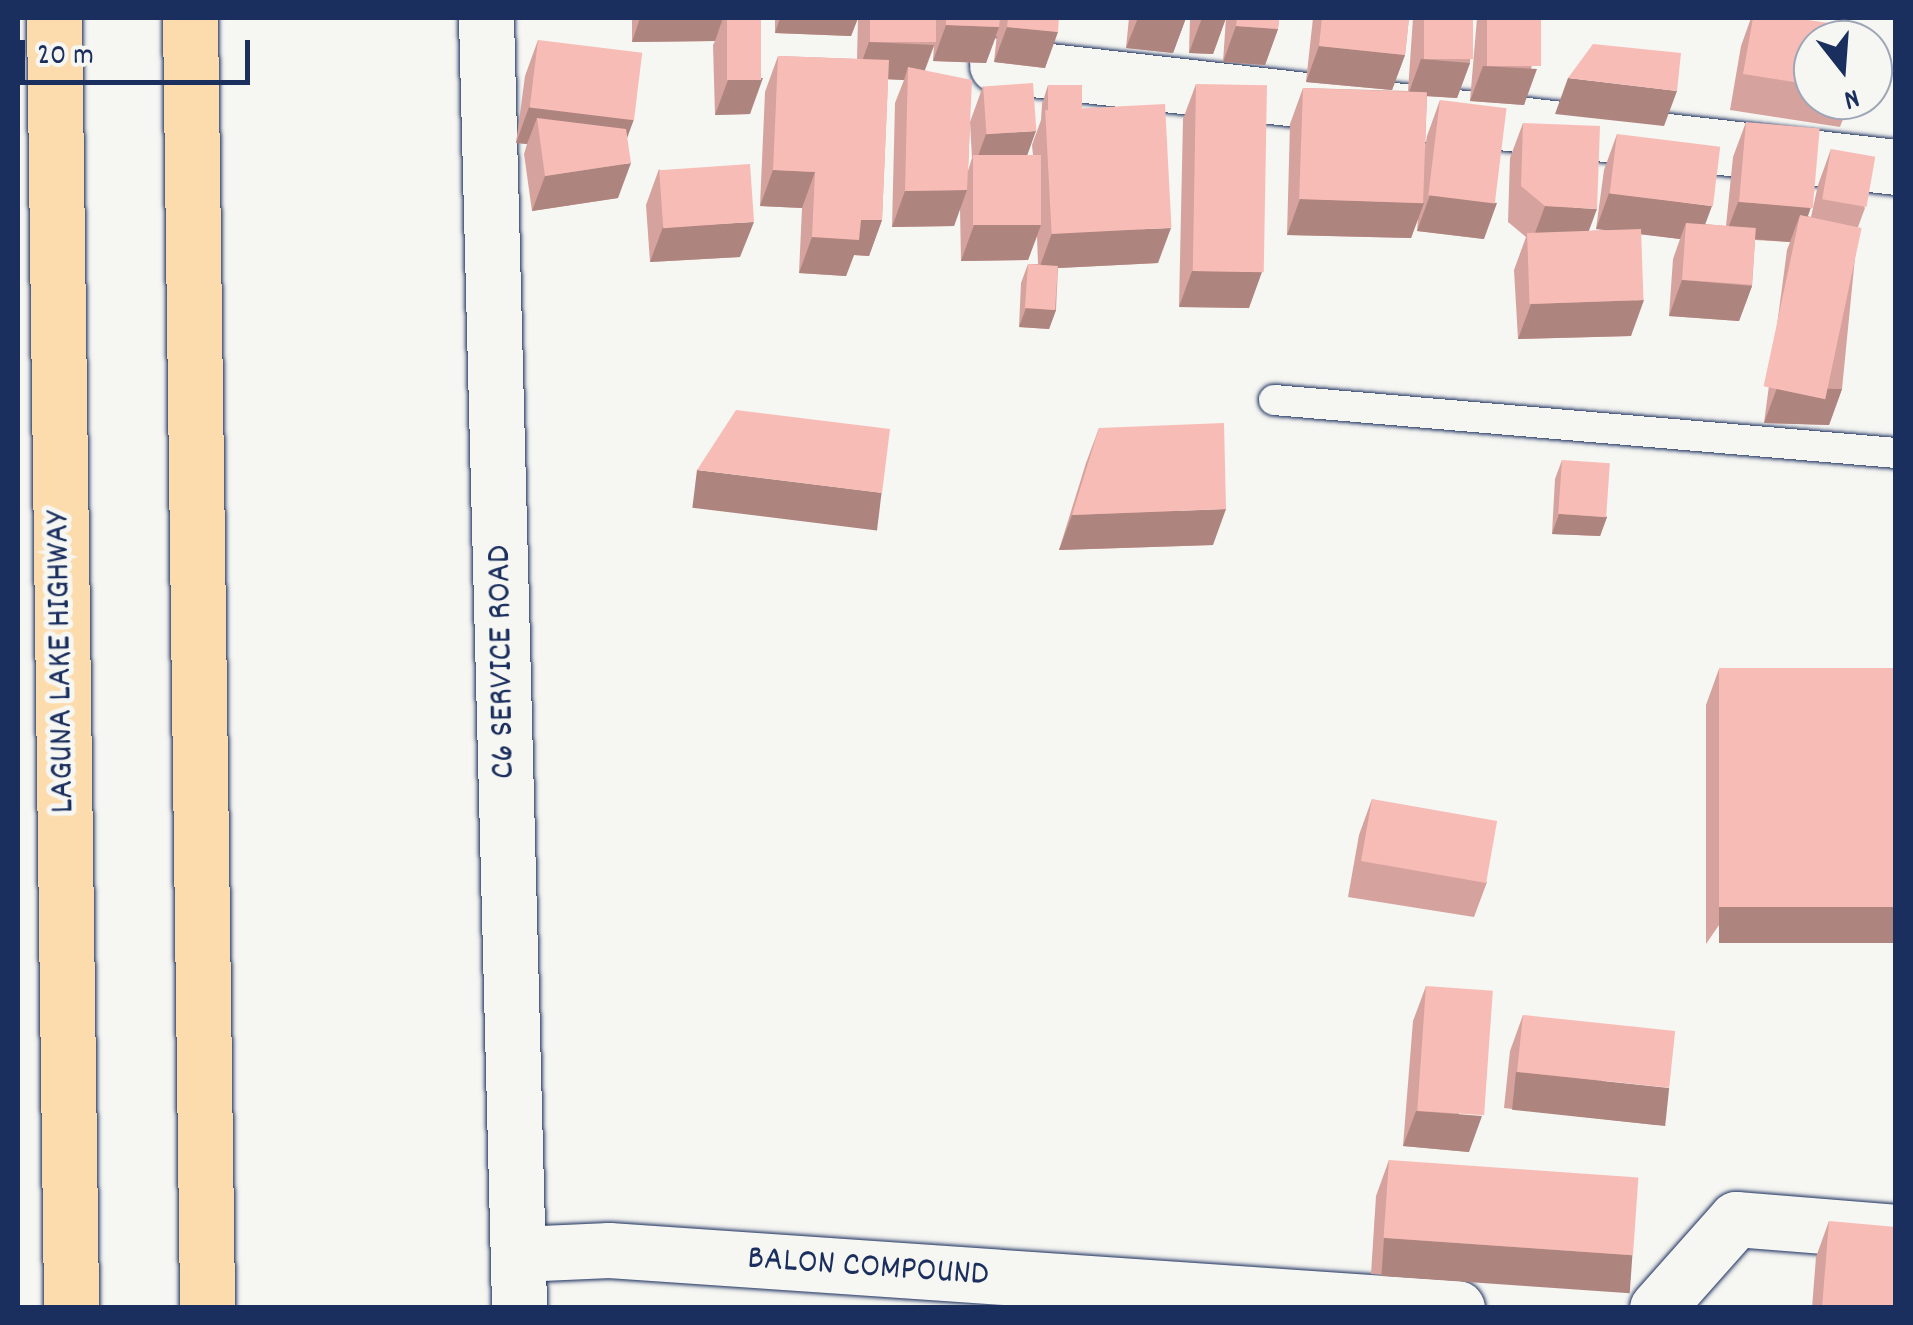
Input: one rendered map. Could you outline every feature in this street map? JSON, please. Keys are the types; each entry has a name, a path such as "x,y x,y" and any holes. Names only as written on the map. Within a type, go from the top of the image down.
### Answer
{"main road":[{"name":"LAGUNA LAKE HIGHWAY","path":"54,18 71,1308"},
{"path":"190,18 206,1308"}],"street":[{"name":"C6 SERVICE ROAD","path":"486,18 519,1308"},
{"path":"997,65 1896,167"},
{"path":"1657,1308 1736,1218 1896,1232"},
{"name":"BALON COMPOUND","path":"518,1254 609,1250 1458,1308"}],"lane":[{"path":"1274,400 1896,453"}],"building":[{"path":"727,18 761,18 761,80 727,80"},
{"path":"870,18 936,18 936,42 870,42"},
{"path":"946,18 1000,18 999,27 946,25"},
{"path":"1008,18 1059,18 1058,32 1007,27"},
{"path":"1237,18 1279,18 1278,29 1236,26"},
{"path":"1322,18 1409,18 1405,55 1319,46"},
{"path":"1424,18 1473,18 1473,59 1424,59"},
{"path":"1487,18 1541,18 1541,66 1487,66"},
{"path":"1753,18 1808,20 1793,20 1793,82 1743,74"},
{"path":"538,40 642,53 634,120 530,107"},
{"path":"1593,44 1681,53 1677,91 1568,78"},
{"path":"778,56 889,60 882,220 861,220 859,240 812,237 815,172 773,170"},
{"path":"908,67 972,80 967,190 905,191"},
{"path":"1033,83 1036,131 986,134 983,86"},
{"path":"1196,84 1267,85 1264,272 1193,271"},
{"path":"1048,85 1082,85 1082,110 1048,110"},
{"path":"1303,88 1427,92 1423,203 1299,199"},
{"path":"1440,100 1507,108 1495,203 1428,195"},
{"path":"1165,104 1171,228 1052,234 1045,110"},
{"path":"537,118 626,129 631,163 545,176"},
{"path":"1746,122 1820,128 1813,208 1739,202"},
{"path":"1523,123 1600,126 1597,209 1545,206 1521,186"},
{"path":"1617,134 1720,147 1713,206 1610,194"},
{"path":"1831,149 1875,157 1866,207 1822,199"},
{"path":"973,155 1041,155 1041,225 973,225"},
{"path":"750,164 754,222 663,228 659,170"},
{"path":"1800,215 1862,228 1825,399 1764,386"},
{"path":"1686,223 1756,228 1752,285 1682,280"},
{"path":"1641,229 1643,300 1530,304 1527,233"},
{"path":"1028,264 1058,266 1055,310 1025,308"},
{"path":"736,410 890,429 882,493 697,470"},
{"path":"1224,423 1226,509 1072,515 1099,428"},
{"path":"1562,460 1610,463 1606,517 1558,514"},
{"path":"1719,668 1896,668 1896,907 1719,907"},
{"path":"1372,799 1497,821 1486,883 1361,861"},
{"path":"1426,986 1493,991 1484,1115 1417,1111"},
{"path":"1523,1015 1675,1031 1669,1088 1517,1072"},
{"path":"1389,1160 1638,1177 1633,1255 1384,1238"},
{"path":"1829,1221 1896,1227 1896,1308 1822,1308"}]}
